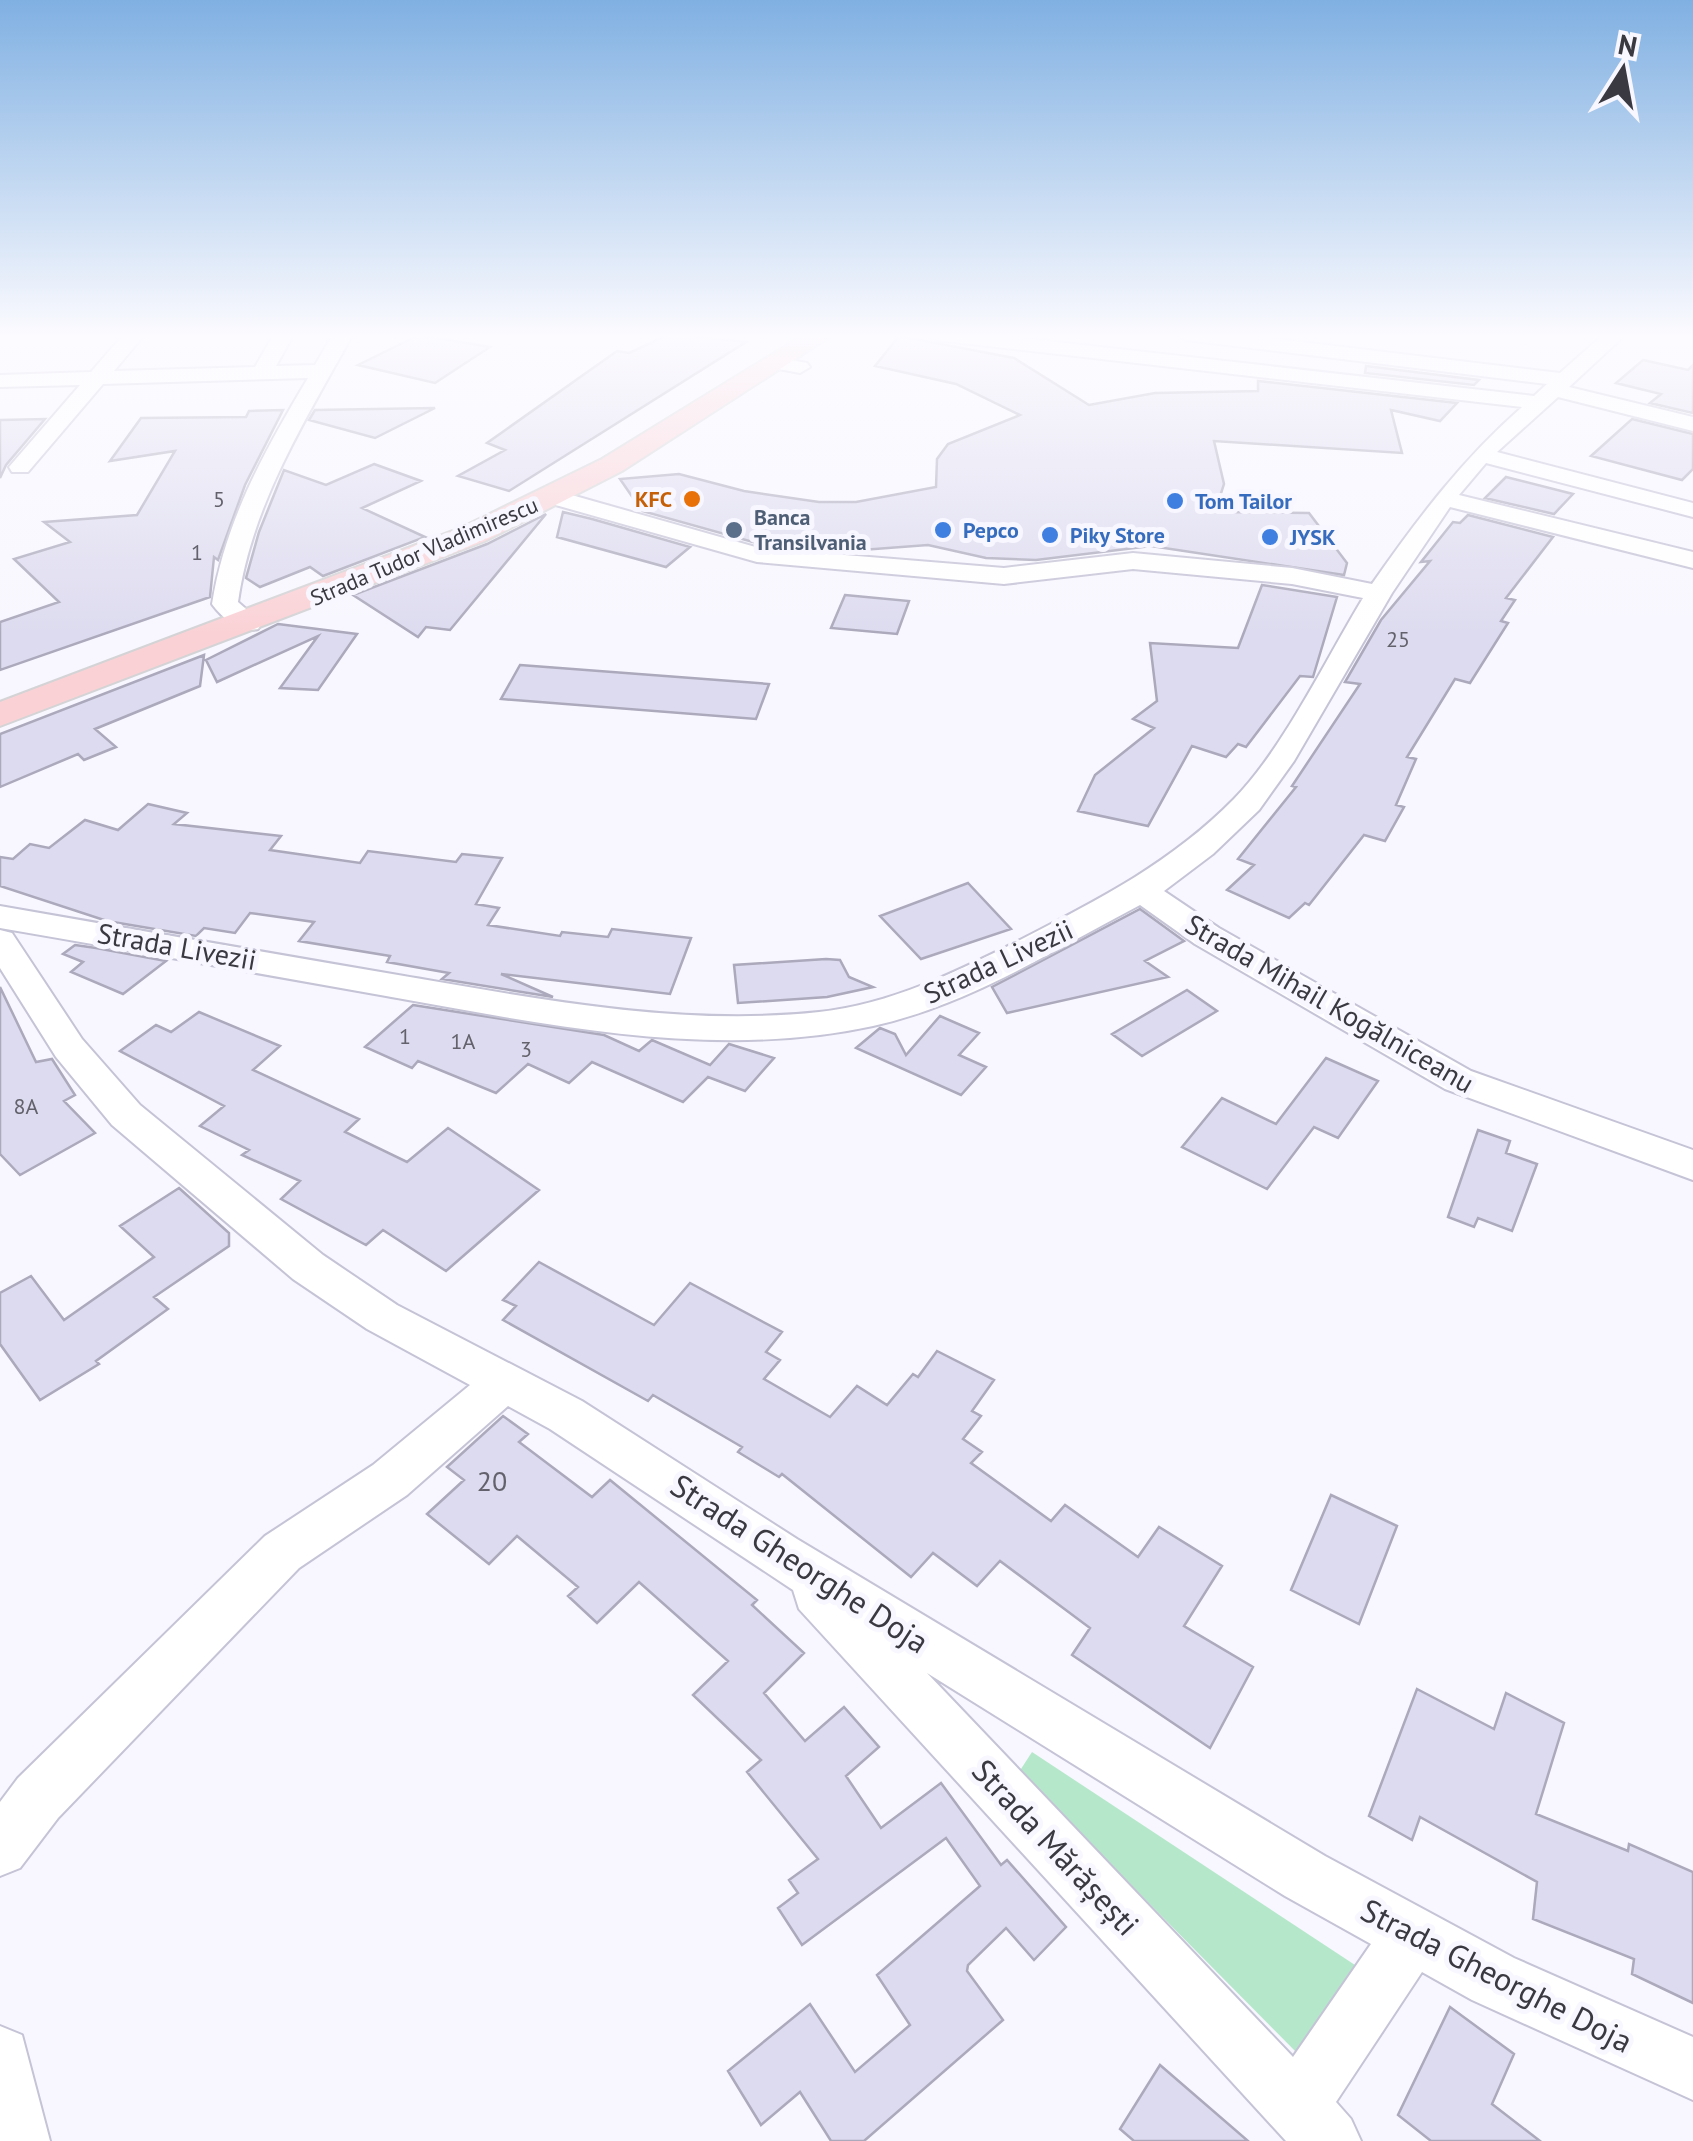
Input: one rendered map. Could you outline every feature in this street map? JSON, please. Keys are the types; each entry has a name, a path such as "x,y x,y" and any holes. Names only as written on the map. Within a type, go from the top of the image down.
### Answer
{"main road":[{"name":"Strada Tudor Vladimirescu","path":"0,715 242,619 534,492 630,434"},
{"name":"Strada Tudor Vladimirescu","path":"0,701 425,555 553,497 665,434"}],"street":[{"path":"20,466 48,434"},
{"path":"242,619 225,604 226,591 247,522 289,434"},
{"name":"Strada Livezii","path":"0,917 550,1013 764,1029 876,1013 956,986 1142,890 1202,847 1248,803 1279,761 1380,593 1444,498 1503,434"},
{"path":"1481,454 1635,498 1693,510"},
{"path":"553,497 756,556 1004,576 1132,561 1292,576 1380,593"},
{"path":"1444,498 1693,560"},
{"name":"Strada Mihail Kogălniceanu","path":"1142,890 1207,936 1458,1080 1693,1165"},
{"name":"Strada Gheorghe Doja","path":"0,941 69,1048 126,1115 308,1266 382,1316 652,1467 780,1555 1412,1936 1555,2010 1693,2069"},
{"path":"0,1848 38,1798 282,1552 448,1436 504,1381"},
{"name":"Strada Mărășești","path":"780,1555 1313,2124"},
{"path":"1313,2124 1412,1936"},
{"path":"0,2057 18,2141"}],"green space":[{"path":"1032,1752 1355,1965 1300,2056 1019,1772"}],"building":[{"path":"0,434 32,434 6,465 0,478"},
{"path":"130,434 271,434 245,485 218,560 214,557 210,597 0,670 0,622 59,602 14,559 70,542 44,522 137,515 175,451 110,461"},
{"path":"500,434 600,434 509,491 458,476 505,450 487,443"},
{"path":"973,434 1397,434 1402,453 1214,441 1224,484 1215,512 1309,513 1347,563 1344,575 1151,546 1036,560 986,558 928,545 848,551 760,544 642,511 620,479 679,474 744,491 819,502 856,502 936,487 937,459 948,444"},
{"path":"1615,434 1693,434 1693,469 1682,480 1591,456"},
{"path":"374,464 421,481 362,508 425,537 323,576 310,567 260,587 246,578 259,532 284,470 326,485"},
{"path":"1506,477 1573,494 1554,514 1485,498"},
{"path":"563,512 690,547 666,567 557,537"},
{"path":"546,514 450,630 426,627 418,637 353,595 487,544"},
{"path":"1468,515 1553,537 1506,598 1515,600 1501,621 1508,623 1470,683 1455,679 1407,757 1416,759 1396,805 1404,807 1385,841 1364,835 1309,905 1305,903 1289,918 1227,890 1254,865 1238,859 1296,787 1292,786 1360,684 1345,682 1381,620 1430,561 1421,562 1453,522 1460,523"},
{"path":"1262,585 1337,597 1313,677 1300,676 1246,747 1238,744 1226,757 1192,746 1148,826 1078,811 1095,775 1154,728 1133,719 1157,701 1150,643 1238,648"},
{"path":"845,595 909,601 897,634 831,628"},
{"path":"278,624 357,634 318,690 280,688 318,636 217,682 206,660"},
{"path":"204,655 200,686 95,729 116,747 84,760 78,754 0,787 0,734"},
{"path":"520,665 769,684 756,719 501,699"},
{"path":"148,804 187,813 174,824 281,836 270,850 360,863 368,851 456,862 462,854 502,858 476,904 499,908 488,925 560,936 562,932 608,937 612,929 691,938 670,994 501,974 553,997 442,979 449,973 387,962 390,956 299,941 314,922 250,913 235,933 204,928 196,936 107,921 0,886 0,857 13,859 30,844 49,848 85,820 118,830"},
{"path":"968,883 1011,929 921,959 880,916"},
{"path":"1140,909 1184,941 1145,961 1168,977 1007,1013 992,987"},
{"path":"75,945 166,961 123,994 71,972 83,962 63,954"},
{"path":"840,960 849,977 873,987 827,997 738,1003 734,965"},
{"path":"0,987 36,1062 52,1059 75,1095 64,1101 95,1133 20,1175 0,1154"},
{"path":"1187,990 1217,1011 1142,1056 1112,1034"},
{"path":"413,1005 604,1035 639,1051 652,1040 710,1065 729,1044 774,1058 745,1091 708,1077 683,1102 592,1062 569,1083 528,1064 496,1093 418,1061 412,1068 365,1047"},
{"path":"199,1012 280,1046 253,1070 359,1119 345,1132 407,1162 448,1128 539,1190 446,1271 383,1230 366,1245 281,1199 300,1181 242,1155 249,1150 200,1126 224,1106 120,1051 156,1025 171,1032"},
{"path":"940,1016 979,1033 959,1055 986,1067 961,1095 856,1048 880,1028 895,1034 906,1055"},
{"path":"1326,1058 1378,1081 1338,1138 1314,1127 1267,1189 1182,1147 1222,1098 1276,1124"},
{"path":"1478,1130 1510,1141 1506,1153 1537,1164 1512,1231 1478,1218 1474,1227 1448,1217"},
{"path":"179,1188 229,1233 229,1246 154,1297 168,1309 96,1361 99,1364 40,1400 0,1344 0,1293 31,1276 64,1320 154,1257 120,1226"},
{"path":"539,1262 654,1325 690,1283 782,1332 766,1352 780,1360 764,1379 830,1417 857,1386 887,1405 913,1374 918,1377 937,1351 994,1380 972,1411 981,1416 963,1439 982,1452 971,1463 1051,1521 1065,1505 1138,1557 1159,1527 1222,1566 1184,1626 1253,1667 1210,1748 1072,1655 1090,1628 1000,1561 977,1586 933,1553 911,1577 782,1474 779,1477 738,1452 742,1447 653,1395 648,1401 503,1320 516,1306 503,1300"},
{"path":"503,1416 528,1434 519,1442 592,1497 610,1480 757,1600 752,1605 804,1653 764,1693 805,1741 844,1707 879,1747 846,1776 881,1828 941,1783 1001,1865 1007,1860 1066,1927 1034,1960 1006,1928 968,1965 967,1971 1003,2020 864,2141 831,2141 800,2092 761,2125 728,2071 810,2004 855,2072 910,2025 877,1975 980,1886 946,1838 802,1945 778,1908 798,1893 789,1880 818,1859 747,1772 761,1760 693,1695 728,1661 639,1582 597,1623 568,1596 578,1587 517,1536 489,1564 427,1514 464,1480 447,1467"},
{"path":"1331,1495 1397,1526 1359,1624 1291,1590"},
{"path":"1417,1689 1494,1729 1506,1693 1564,1723 1536,1814 1628,1851 1629,1844 1693,1872 1693,2003 1632,1974 1634,1959 1533,1919 1537,1882 1420,1817 1412,1840 1369,1816"},
{"path":"1450,2007 1514,2054 1492,2104 1540,2141 1431,2141 1398,2115"},
{"path":"1160,2065 1248,2141 1134,2141 1120,2129"}],"place":[{"name":"KFC","path":"692,499"},
{"name":"Tom Tailor","path":"1175,501"},
{"name":"Banca Transilvania","path":"734,530"},
{"name":"Pepco","path":"943,530"},
{"name":"Piky Store","path":"1050,535"},
{"name":"JYSK","path":"1270,537"}]}
